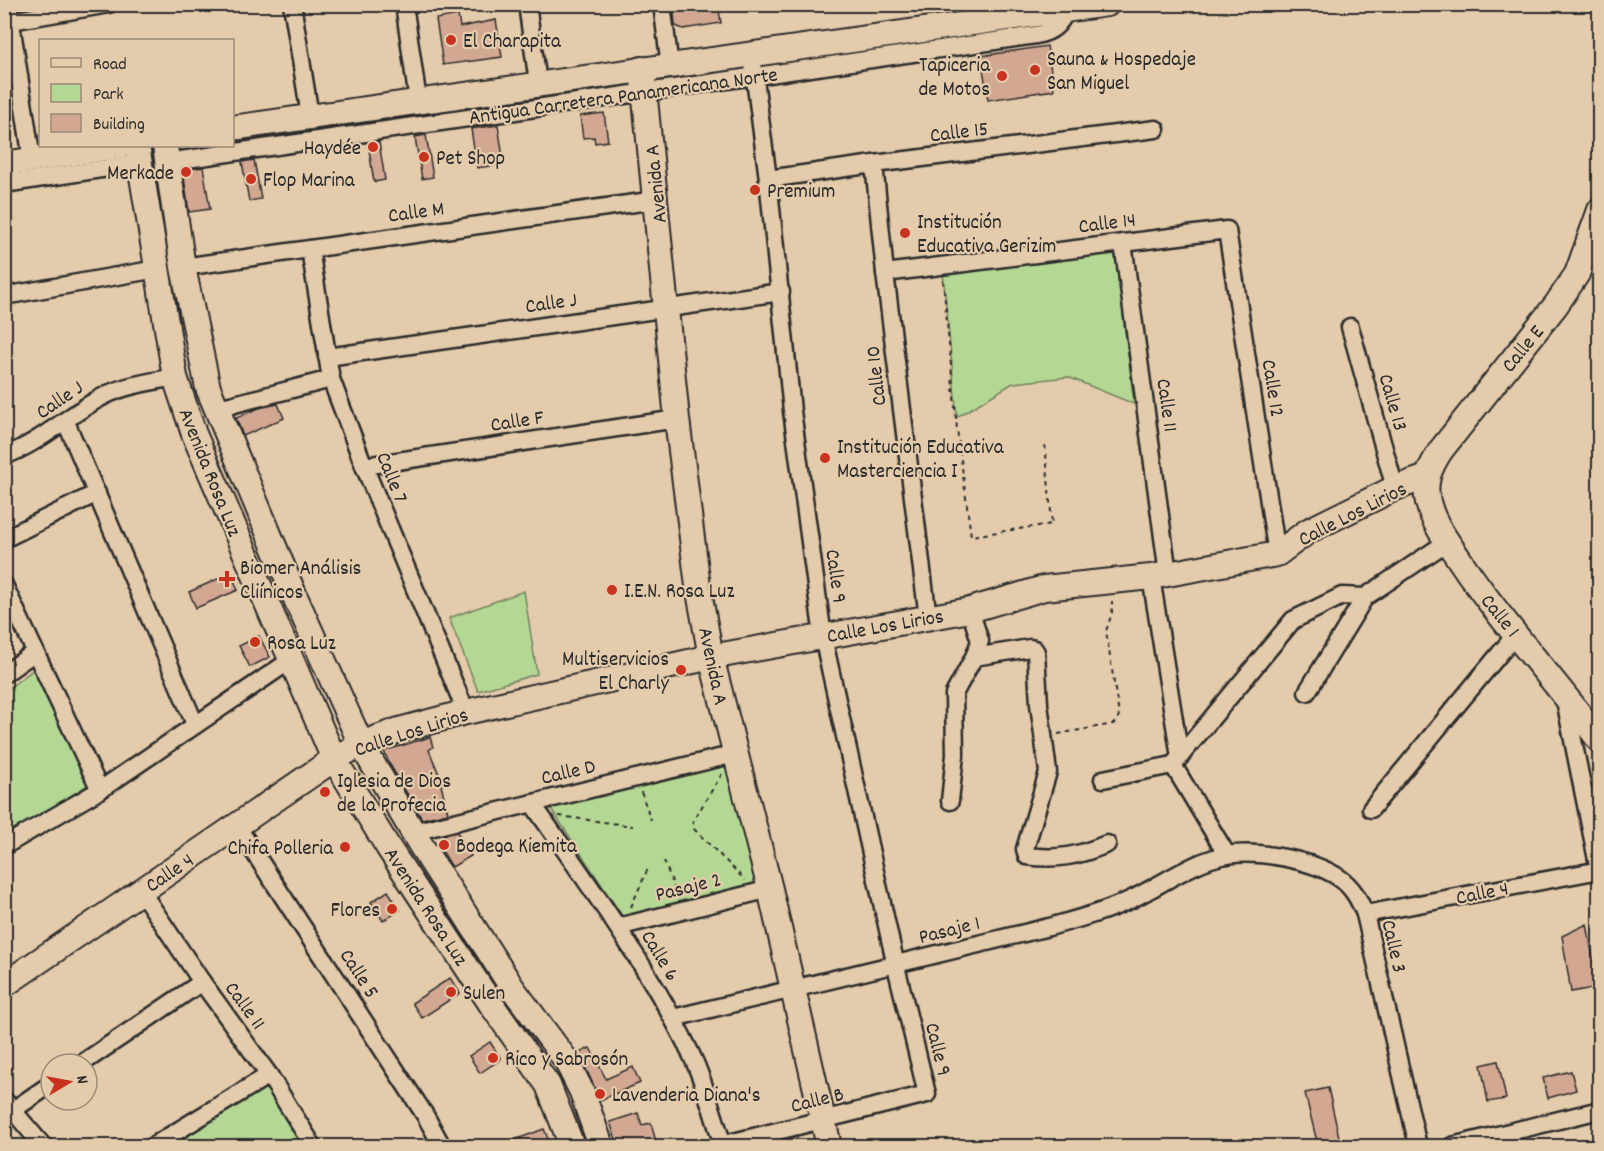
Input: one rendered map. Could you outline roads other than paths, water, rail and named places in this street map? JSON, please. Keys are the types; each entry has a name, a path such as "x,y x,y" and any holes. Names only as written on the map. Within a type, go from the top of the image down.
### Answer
{"street":[{"path":"32,160 9,13 109,4"},
{"path":"292,4 310,116"},
{"path":"404,4 418,101"},
{"path":"527,4 538,83"},
{"path":"662,4 670,67"},
{"name":"Antigua Carretera Panamericana Norte","path":"234,143 644,80 754,66 1107,4"},
{"name":"Antigua Carretera Panamericana Norte","path":"234,128 538,83 644,80 670,67 754,66"},
{"name":"Calle 9","path":"754,66 781,292 792,411 823,637 896,966 927,1094"},
{"name":"Avenida A","path":"644,80 677,419 698,586 711,657 735,754 763,891 791,990 829,1146"},
{"name":"Calle 15","path":"768,179 1156,129"},
{"path":"4,164 113,147"},
{"name":"Antigua Carretera Panamericana Norte","path":"166,154 211,147"},
{"path":"4,184 139,154"},
{"name":"Avenida Rosa Luz","path":"139,154 175,377 194,434 334,759 407,877 548,1085 572,1146"},
{"name":"Avenida Rosa Luz","path":"166,154 183,267 208,388 296,599 361,744 413,832 513,989 566,1060 582,1092 601,1146"},
{"name":"Calle 10","path":"874,164 885,273 928,618"},
{"name":"Calle M","path":"183,267 656,200"},
{"name":"Calle E","path":"1427,477 1441,450 1556,305 1576,274 1599,210"},
{"name":"Calle 14","path":"885,273 1227,230"},
{"name":"Calle 12","path":"1227,230 1277,554"},
{"name":"Calle 11","path":"1123,243 1177,761"},
{"name":"Calle 7","path":"310,249 331,379 364,466 466,712"},
{"path":"4,296 157,268"},
{"name":"Calle J","path":"327,357 781,292"},
{"name":"Calle 13","path":"1350,327 1395,488"},
{"name":"Calle J","path":"4,456 26,447 118,389 175,377"},
{"path":"215,409 331,379"},
{"name":"Calle F","path":"364,466 677,419"},
{"path":"66,422 195,724"},
{"name":"Calle Los Lirios","path":"334,759 361,744 399,730 466,712 711,657 970,610 1044,588 1159,575 1277,554 1308,531 1395,488 1427,477"},
{"name":"Calle 1","path":"1427,477 1428,502 1448,542 1474,581 1599,741"},
{"path":"4,539 97,493"},
{"path":"1307,692 1365,597 1448,542"},
{"path":"4,585 100,790"},
{"path":"1103,779 1177,761 1293,620 1342,596 1365,597"},
{"path":"950,801 955,755 954,694 980,642 970,610"},
{"path":"1371,809 1516,634"},
{"path":"974,657 1034,649 1036,652 1039,704 1048,772 1024,849 1027,856 1051,859 1086,853 1107,844"},
{"path":"4,674 34,652"},
{"path":"4,846 100,790 291,660"},
{"path":"1563,692 1599,872"},
{"name":"Calle D","path":"413,832 535,808 636,778 735,754"},
{"name":"Calle 4","path":"4,985 334,759"},
{"path":"1177,761 1227,855"},
{"name":"Calle 6","path":"535,808 620,926 673,1018 692,1057 720,1146"},
{"name":"Calle 5","path":"237,826 425,1115 442,1146"},
{"name":"Calle 3","path":"1227,855 1263,854 1303,863 1338,877 1354,892 1365,914 1418,1146"},
{"name":"Pasaje 1","path":"673,1018 896,966 1099,913 1212,859 1227,855"},
{"name":"Calle 4","path":"1365,914 1599,872"},
{"name":"Calle 11","path":"141,891 202,982 269,1074 313,1146"},
{"name":"Pasaje 2","path":"620,926 763,891"},
{"path":"99,1052 202,982"},
{"path":"153,1146 269,1074"},
{"path":"39,1090 9,1105 43,1146"},
{"name":"Calle B","path":"720,1146 927,1094"},
{"path":"1452,1146 1599,1110"}],"place":[{"name":"El Charapita","path":"451,40"},
{"name":"Sauna & Hospedaje San Miguel","path":"1035,70"},
{"name":"Tapiceria de Motos","path":"1002,76"},
{"name":"Haydée","path":"373,147"},
{"name":"Pet Shop","path":"424,157"},
{"name":"Merkade","path":"186,172"},
{"name":"Flop Marina","path":"251,179"},
{"name":"Premium","path":"755,190"},
{"name":"Institución Educativa Gerizim","path":"905,233"},
{"name":"Institución Educativa Masterciencia I","path":"825,458"},
{"name":"Biomer Análisis Cliínicos","path":"227,579"},
{"name":"I.E.N. Rosa Luz","path":"612,590"},
{"name":"Rosa Luz","path":"255,642"},
{"name":"Multiservicios El Charly","path":"681,670"},
{"name":"Iglesia de Dios de la Profecia","path":"325,792"},
{"name":"Bodega Kiemita","path":"444,845"},
{"name":"Chifa Polleria","path":"345,847"},
{"name":"Flores","path":"392,909"},
{"name":"Sulen","path":"451,992"},
{"name":"Rico y Sabrosón","path":"493,1058"},
{"name":"Lavenderia Diana's","path":"600,1094"}]}
